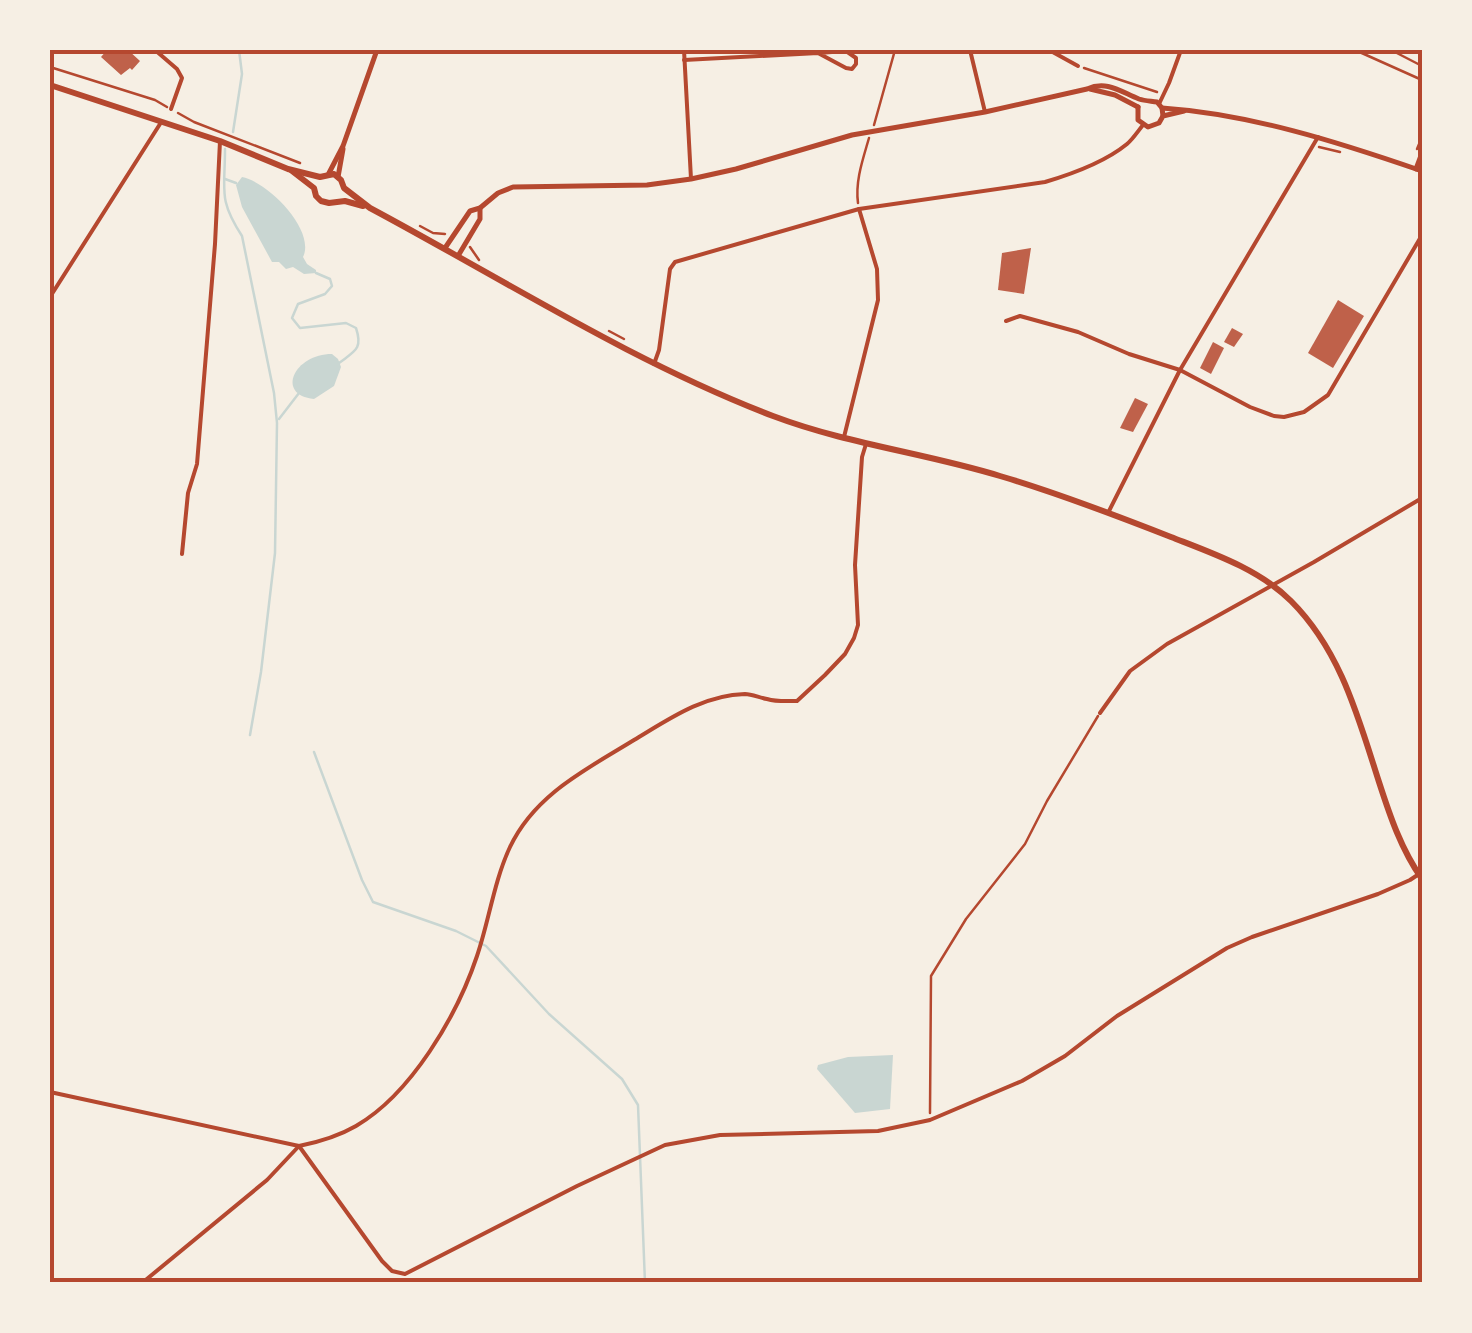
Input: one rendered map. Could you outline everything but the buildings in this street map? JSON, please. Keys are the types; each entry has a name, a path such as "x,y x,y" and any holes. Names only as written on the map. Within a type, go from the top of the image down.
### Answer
{"main road":[{"path":"50,85 288,168 333,175 370,208 654,364 730,399 843,439 998,475 1190,544 1272,585 1300,610 1336,661 1394,826 1421,875"},
{"path":"288,168 314,188 321,201 337,200 344,188"},
{"path":"314,188 320,176"},
{"path":"337,200 370,208"}],"street":[{"path":"155,50 182,78 170,108"},
{"path":"333,175 376,50"},
{"path":"684,50 691,179"},
{"path":"970,50 985,112"},
{"path":"1050,50 1078,66"},
{"path":"1163,116 1160,106 1181,50"},
{"path":"684,60 818,52 846,51 856,58 856,64 846,68 818,52"},
{"path":"445,248 470,212 513,187 646,185 691,179 850,136 985,112 1097,84 1114,87 1141,104"},
{"path":"1141,104 1152,100 1160,106 1212,112 1318,137 1419,170 1419,153"},
{"path":"1141,104 1137,116 1143,125"},
{"path":"1143,125 1154,126 1163,116 1184,110"},
{"path":"50,297 162,121"},
{"path":"654,364 670,268 675,262 859,210 1060,178 1116,151 1143,125"},
{"path":"1108,514 1180,370 1318,137"},
{"path":"182,554 188,493 196,464 220,142"},
{"path":"458,256 480,219 480,208"},
{"path":"843,439 878,300 877,269 859,210"},
{"path":"1006,321 1020,316 1059,326 1180,370 1263,412 1284,417 1296,415 1314,408 1328,395 1422,235"},
{"path":"50,1092 298,1146 330,1139 358,1125 386,1102 437,1042 466,986 510,846 530,816 561,784 686,708 748,694 779,702 797,701 845,654 858,625 855,566 866,444"},
{"path":"1100,713 1138,664 1167,644 1422,498"},
{"path":"298,1146 382,1261 392,1271 405,1274 664,1146 720,1135 878,1130 930,1120 1022,1082 1065,1056 1117,1016 1227,948 1421,875"},
{"path":"142,1283 267,1180 298,1146"}],"path":[{"path":"1355,50 1422,80"},
{"path":"1390,50 1422,66"},
{"path":"1078,66 1164,94"},
{"path":"50,67 155,100 194,122 310,168"},
{"path":"1419,153 1422,136"},
{"path":"1313,145 1350,154"},
{"path":"410,221 433,233 453,237"},
{"path":"465,244 486,264"},
{"path":"606,330 624,338"},
{"path":"930,1120 931,976 966,918 1024,844 1100,713"}],"shaded area":[{"path":"242,177 264,188 287,209 303,234 303,257 316,273 304,274 272,262 242,207 236,185"},
{"path":"332,354 341,367 334,386 314,399 295,390 294,375 299,367 308,360"},
{"path":"893,1055 890,1109 855,1113 817,1069 818,1065 848,1057"}],"waterway":[{"path":"233,132 242,74 239,50"},
{"path":"225,149 226,203 242,236 277,423 275,553 250,735"},
{"path":"225,179 236,183"},
{"path":"316,273 330,279 332,286 325,294 298,304 292,318 300,328 346,323 356,328 356,349 339,363"},
{"path":"279,419 299,393"},
{"path":"314,752 373,902 456,931 486,946 549,1014 622,1079 638,1105 645,1283"}]}
